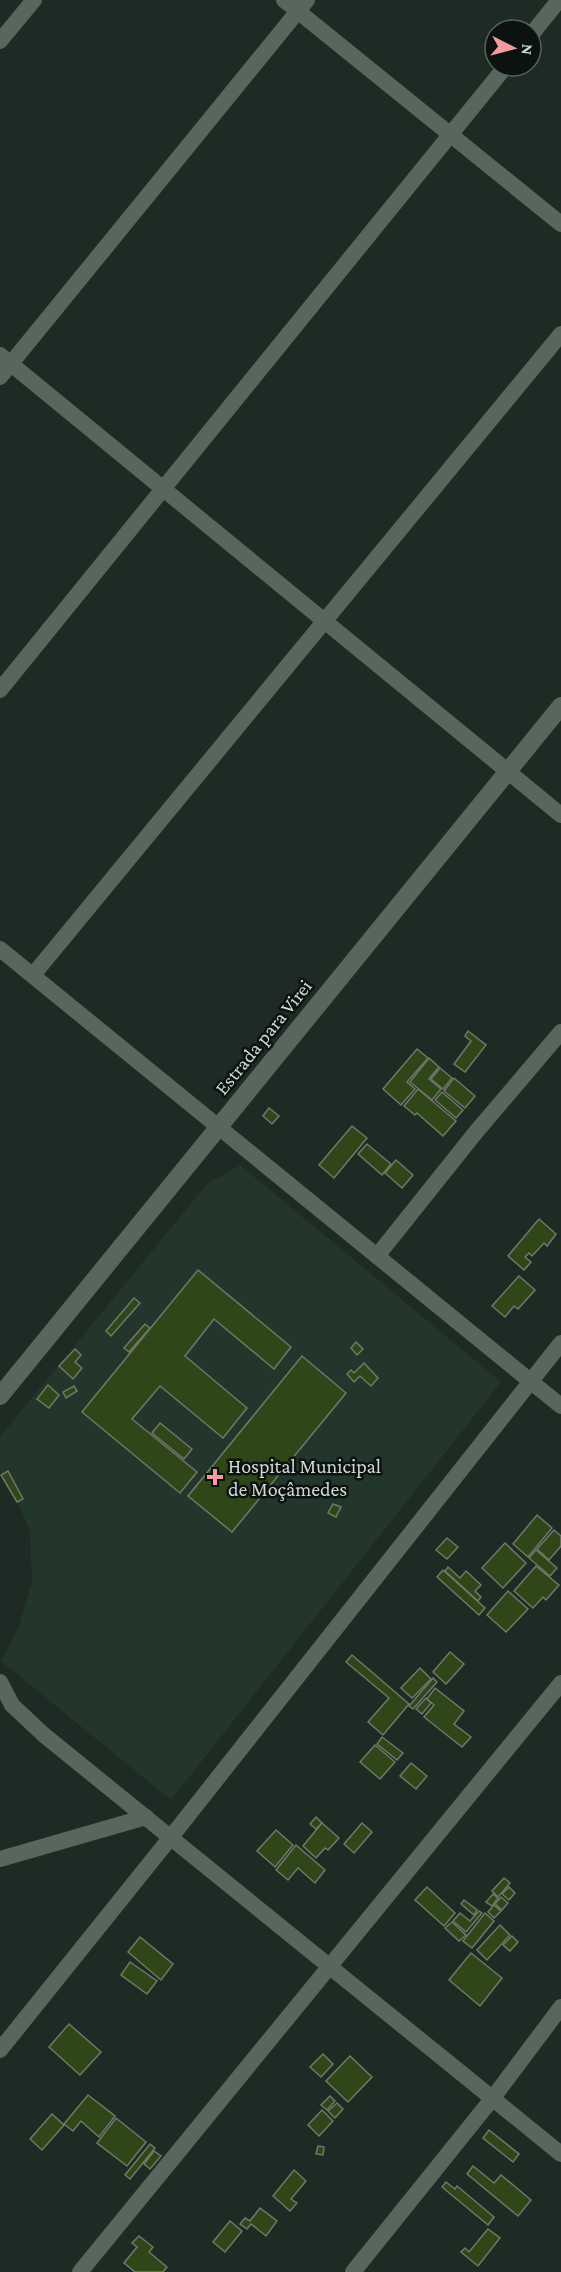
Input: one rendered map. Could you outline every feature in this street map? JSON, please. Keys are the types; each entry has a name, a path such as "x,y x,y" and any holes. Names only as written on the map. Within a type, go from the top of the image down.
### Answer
{"street":[{"path":"0,41 34,0"},
{"path":"284,0 302,6 450,134 561,224"},
{"path":"543,21 560,0"},
{"path":"302,6 4,365 163,489 561,815"},
{"path":"0,690 496,78"},
{"path":"33,975 561,334"},
{"name":"Estrada para Virei","path":"0,1396 561,706"},
{"path":"0,949 561,1406"},
{"path":"377,1256 476,1132 561,1032"},
{"path":"0,2050 561,1343"},
{"path":"0,1682 12,1704 44,1735 561,2154"},
{"path":"81,2272 561,1683"},
{"path":"0,1858 146,1817"},
{"path":"353,2272 492,2098 561,2007"}],"shaded area":[{"name":"Hospital Municipal de Moçâmedes","path":"240,1165 501,1382 171,1800 1,1661 19,1626 32,1581 30,1531 10,1484 0,1471 0,1437 207,1184"}],"building":[{"path":"468,1031 486,1045 465,1072 454,1064 471,1041 465,1036"},
{"path":"417,1049 428,1058 407,1082 415,1089 401,1105 383,1089"},
{"path":"429,1058 439,1067 429,1079 441,1089 432,1100 410,1082"},
{"path":"440,1068 452,1078 443,1089 431,1079"},
{"path":"454,1078 475,1096 465,1108 444,1091"},
{"path":"418,1089 456,1121 443,1136 417,1113 415,1115 404,1106"},
{"path":"442,1092 463,1110 456,1118 435,1100"},
{"path":"269,1108 279,1116 272,1124 263,1116"},
{"path":"352,1126 367,1138 334,1178 319,1165"},
{"path":"367,1144 391,1164 382,1175 358,1154"},
{"path":"396,1160 413,1175 402,1188 385,1173"},
{"path":"539,1219 556,1234 547,1246 544,1243 532,1256 529,1253 525,1257 531,1262 524,1270 508,1256"},
{"path":"198,1270 291,1347 274,1369 214,1319 185,1356 247,1408 223,1438 160,1386 132,1419 197,1472 180,1493 82,1412"},
{"path":"519,1276 535,1290 518,1309 514,1306 505,1317 492,1306"},
{"path":"134,1298 140,1303 111,1336 106,1331"},
{"path":"145,1324 150,1328 129,1352 124,1348"},
{"path":"356,1342 363,1349 357,1355 351,1348"},
{"path":"75,1349 81,1355 75,1362 82,1368 73,1379 59,1366"},
{"path":"302,1356 346,1393 232,1532 188,1496"},
{"path":"364,1363 378,1378 371,1386 360,1376 354,1382 347,1374 351,1370 354,1373"},
{"path":"48,1385 59,1395 49,1408 37,1399"},
{"path":"74,1386 77,1391 66,1398 63,1392"},
{"path":"160,1423 192,1449 184,1459 152,1433"},
{"path":"8,1471 23,1499 17,1502 1,1475"},
{"path":"333,1504 341,1507 336,1517 328,1513"},
{"path":"537,1515 552,1528 528,1557 513,1544"},
{"path":"554,1530 561,1536 561,1546 549,1560 537,1549"},
{"path":"447,1538 458,1547 447,1559 436,1550"},
{"path":"505,1543 526,1563 503,1588 482,1568"},
{"path":"536,1550 557,1568 550,1576 529,1558"},
{"path":"536,1566 559,1585 546,1600 543,1597 533,1608 514,1591"},
{"path":"448,1567 460,1578 466,1571 481,1585 475,1591 481,1597 478,1601 445,1571"},
{"path":"443,1570 485,1608 479,1615 437,1577"},
{"path":"508,1591 528,1609 506,1632 487,1615"},
{"path":"450,1652 464,1664 446,1684 433,1672"},
{"path":"352,1655 409,1704 383,1735 368,1722 389,1698 346,1662"},
{"path":"420,1668 431,1679 412,1698 401,1688"},
{"path":"433,1678 437,1682 413,1709 409,1706"},
{"path":"435,1688 464,1711 454,1724 471,1737 462,1747 424,1717 434,1705 427,1699"},
{"path":"426,1698 431,1703 422,1714 416,1709"},
{"path":"382,1737 403,1753 397,1760 377,1744"},
{"path":"375,1745 395,1762 380,1779 360,1762"},
{"path":"411,1763 427,1776 416,1789 400,1776"},
{"path":"316,1817 322,1823 316,1829 310,1824"},
{"path":"322,1823 339,1838 328,1850 325,1848 316,1858 303,1846"},
{"path":"362,1823 372,1832 354,1853 344,1844"},
{"path":"276,1830 293,1845 275,1867 257,1851"},
{"path":"296,1845 325,1870 315,1883 298,1868 288,1880 276,1870"},
{"path":"504,1878 510,1883 498,1897 492,1891"},
{"path":"427,1887 455,1913 444,1926 415,1900"},
{"path":"509,1887 515,1893 509,1900 502,1894"},
{"path":"493,1894 498,1898 492,1906 486,1902"},
{"path":"501,1897 508,1903 502,1910 495,1904"},
{"path":"464,1900 477,1910 474,1915 461,1904"},
{"path":"494,1905 501,1911 494,1918 488,1912"},
{"path":"479,1911 482,1913 466,1932 453,1921 460,1913 470,1921"},
{"path":"485,1913 494,1921 472,1948 463,1941"},
{"path":"452,1922 466,1935 459,1941 445,1928"},
{"path":"500,1925 510,1935 487,1960 477,1950"},
{"path":"512,1936 518,1942 510,1951 503,1945"},
{"path":"140,1937 173,1964 161,1980 128,1952"},
{"path":"471,1953 502,1978 480,2006 449,1980"},
{"path":"130,1962 157,1981 147,1994 121,1975"},
{"path":"69,2024 101,2052 80,2075 49,2047"},
{"path":"323,2054 333,2064 321,2077 310,2067"},
{"path":"350,2056 372,2077 348,2102 326,2081"},
{"path":"88,2095 115,2116 99,2137 81,2121 73,2131 64,2124"},
{"path":"330,2096 335,2101 327,2110 321,2105"},
{"path":"337,2103 343,2109 335,2118 328,2111"},
{"path":"322,2110 333,2121 319,2136 308,2125"},
{"path":"52,2114 64,2125 42,2150 30,2139"},
{"path":"116,2118 146,2142 127,2166 97,2143"},
{"path":"489,2130 519,2154 513,2162 483,2138"},
{"path":"150,2144 155,2148 130,2179 125,2175"},
{"path":"318,2146 324,2147 323,2155 316,2154"},
{"path":"154,2151 161,2156 150,2169 144,2164"},
{"path":"473,2166 494,2183 501,2175 531,2200 518,2216 467,2174"},
{"path":"294,2170 306,2181 291,2199 297,2203 290,2211 273,2196"},
{"path":"446,2182 455,2189 457,2186 494,2217 488,2225 442,2187"},
{"path":"260,2208 277,2221 266,2236 251,2224 247,2229 240,2224 245,2218 250,2221"},
{"path":"230,2221 242,2231 225,2252 213,2242"},
{"path":"488,2229 500,2238 478,2266 461,2252 465,2248 469,2252"},
{"path":"139,2236 153,2247 149,2252 167,2267 163,2272 135,2272 124,2263 137,2247 132,2243"}],"place":[{"name":"Hospital Municipal de Moçâmedes","path":"215,1477"}]}
